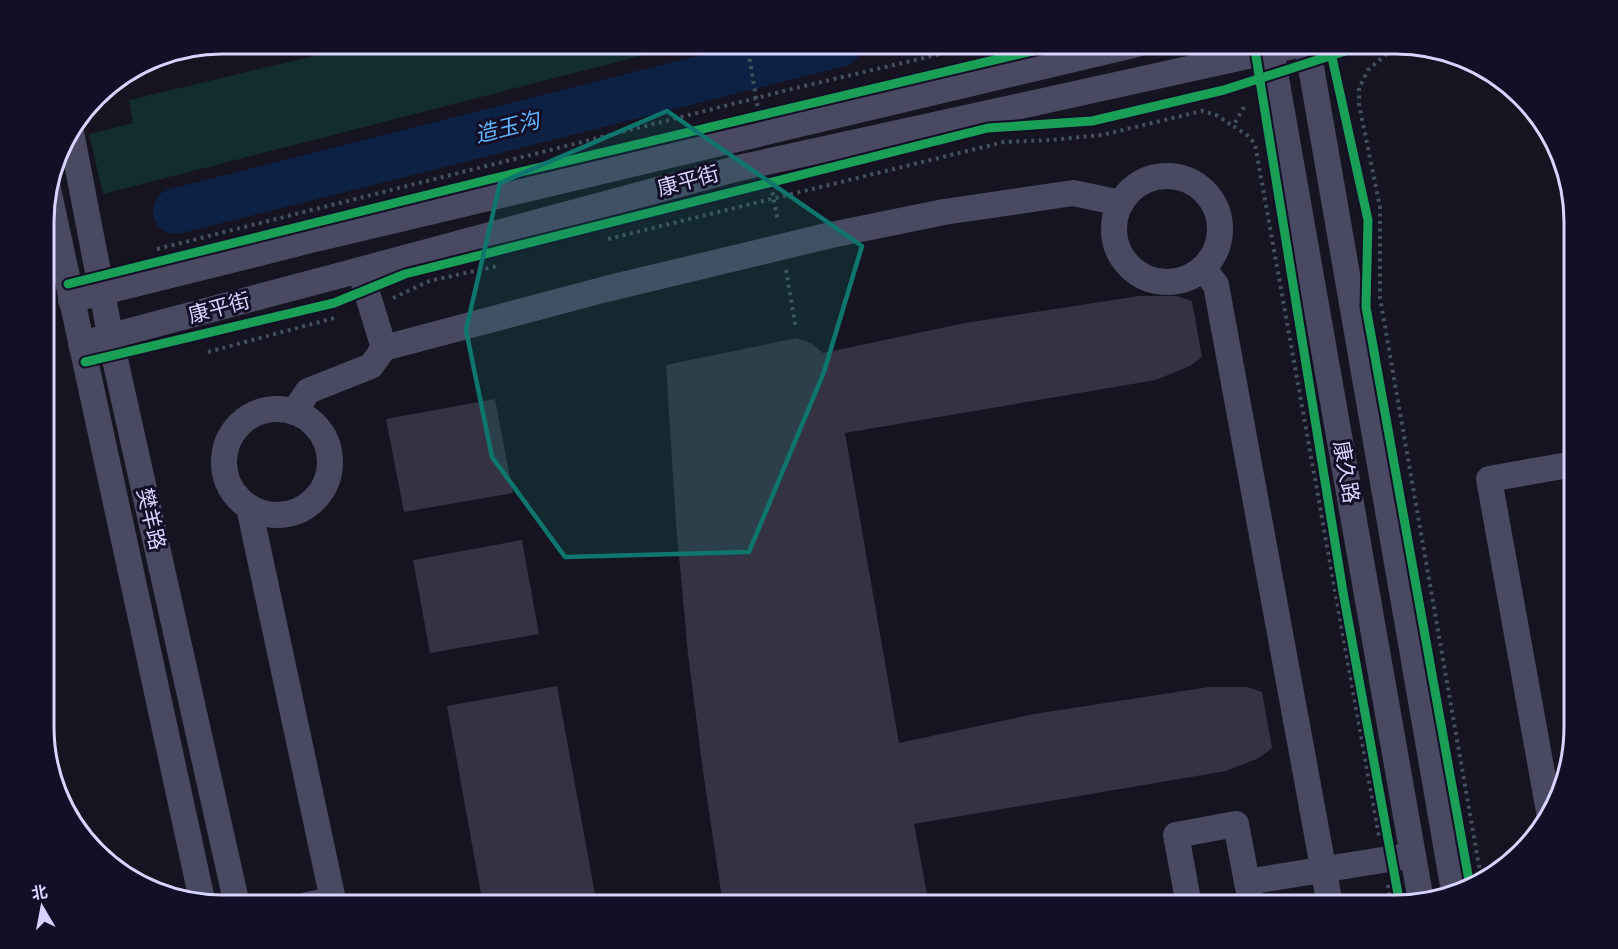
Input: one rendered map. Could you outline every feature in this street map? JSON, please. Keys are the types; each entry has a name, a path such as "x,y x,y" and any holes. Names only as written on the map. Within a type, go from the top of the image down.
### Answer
{"street":[{"name":"康平街","path":"71,300 365,227 1095,54"},
{"name":"康平街","path":"81,344 739,168 1240,54"},
{"name":"康久路","path":"1272,54 1396,857 1417,894"},
{"name":"康久路","path":"1309,54 1453,885"},
{"name":"樊羊路","path":"74,145 111,336 235,895"},
{"path":"1166,176 1184,178 1200,187 1212,201 1219,218 1219,236 1214,254 1203,268 1189,277 1173,281 1156,280 1141,275 1127,264 1118,251 1114,235 1115,218 1120,203 1132,189 1148,179 1166,176"},
{"path":"294,412 308,391 371,366 384,348 640,281 831,235 944,212 1073,193 1120,203"},
{"name":"樊羊路","path":"54,219 201,894"},
{"path":"1203,268 1216,285 1328,895"},
{"path":"360,270 384,348"},
{"path":"277,409 294,412 310,420 322,433 329,450 330,468 326,485 315,500 301,510 283,516 265,514 249,507 236,496 227,481 224,464 226,447 233,432 245,420 260,412 277,409"},
{"path":"1547,799 1489,479 1564,466"},
{"path":"249,507 331,895"},
{"path":"1187,895 1176,835 1236,824 1249,893 1323,870 1396,857"}],"path":[{"path":"157,249 796,88 940,54"},
{"path":"1387,54 1368,70 1359,88 1359,104 1380,207 1380,298 1480,872"},
{"path":"1233,126 1244,106"},
{"path":"608,239 1004,142 1102,135 1202,111 1216,115 1247,135 1255,144 1396,857 1399,895"},
{"path":"748,118 771,113"},
{"path":"759,185 782,179"},
{"path":"390,299 429,281 498,266"},
{"path":"208,352 338,317"},
{"path":"1318,439 1343,592 1396,857 1392,895"}],"highlighted area":[{"path":"667,111 862,246 824,372 749,552 565,557 492,457 466,330 500,183"}],"green space":[{"path":"322,54 648,54 103,194 89,134 133,123 129,100"}],"building":[{"path":"1139,296 1177,296 1192,301 1202,357 1190,366 1156,380 845,433 899,743 1034,714 1209,687 1247,687 1262,692 1272,748 1259,758 1226,771 914,824 927,895 722,895 688,654 676,523 666,365 797,338 811,343 823,353 965,323"},
{"path":"495,399 513,493 404,512 386,419"},
{"path":"522,540 539,634 430,653 413,560"},
{"path":"557,686 595,895 481,895 447,706"}],"waterway":[{"name":"造玉沟","path":"176,211 799,54"}],"cycle path":[{"path":"68,284 491,179 1020,54"},
{"path":"1256,54 1343,592 1398,895"},
{"path":"1331,54 1368,220 1366,307 1469,879"},
{"path":"85,362 334,303 405,274 988,128 1092,121 1224,90 1336,54"}]}
